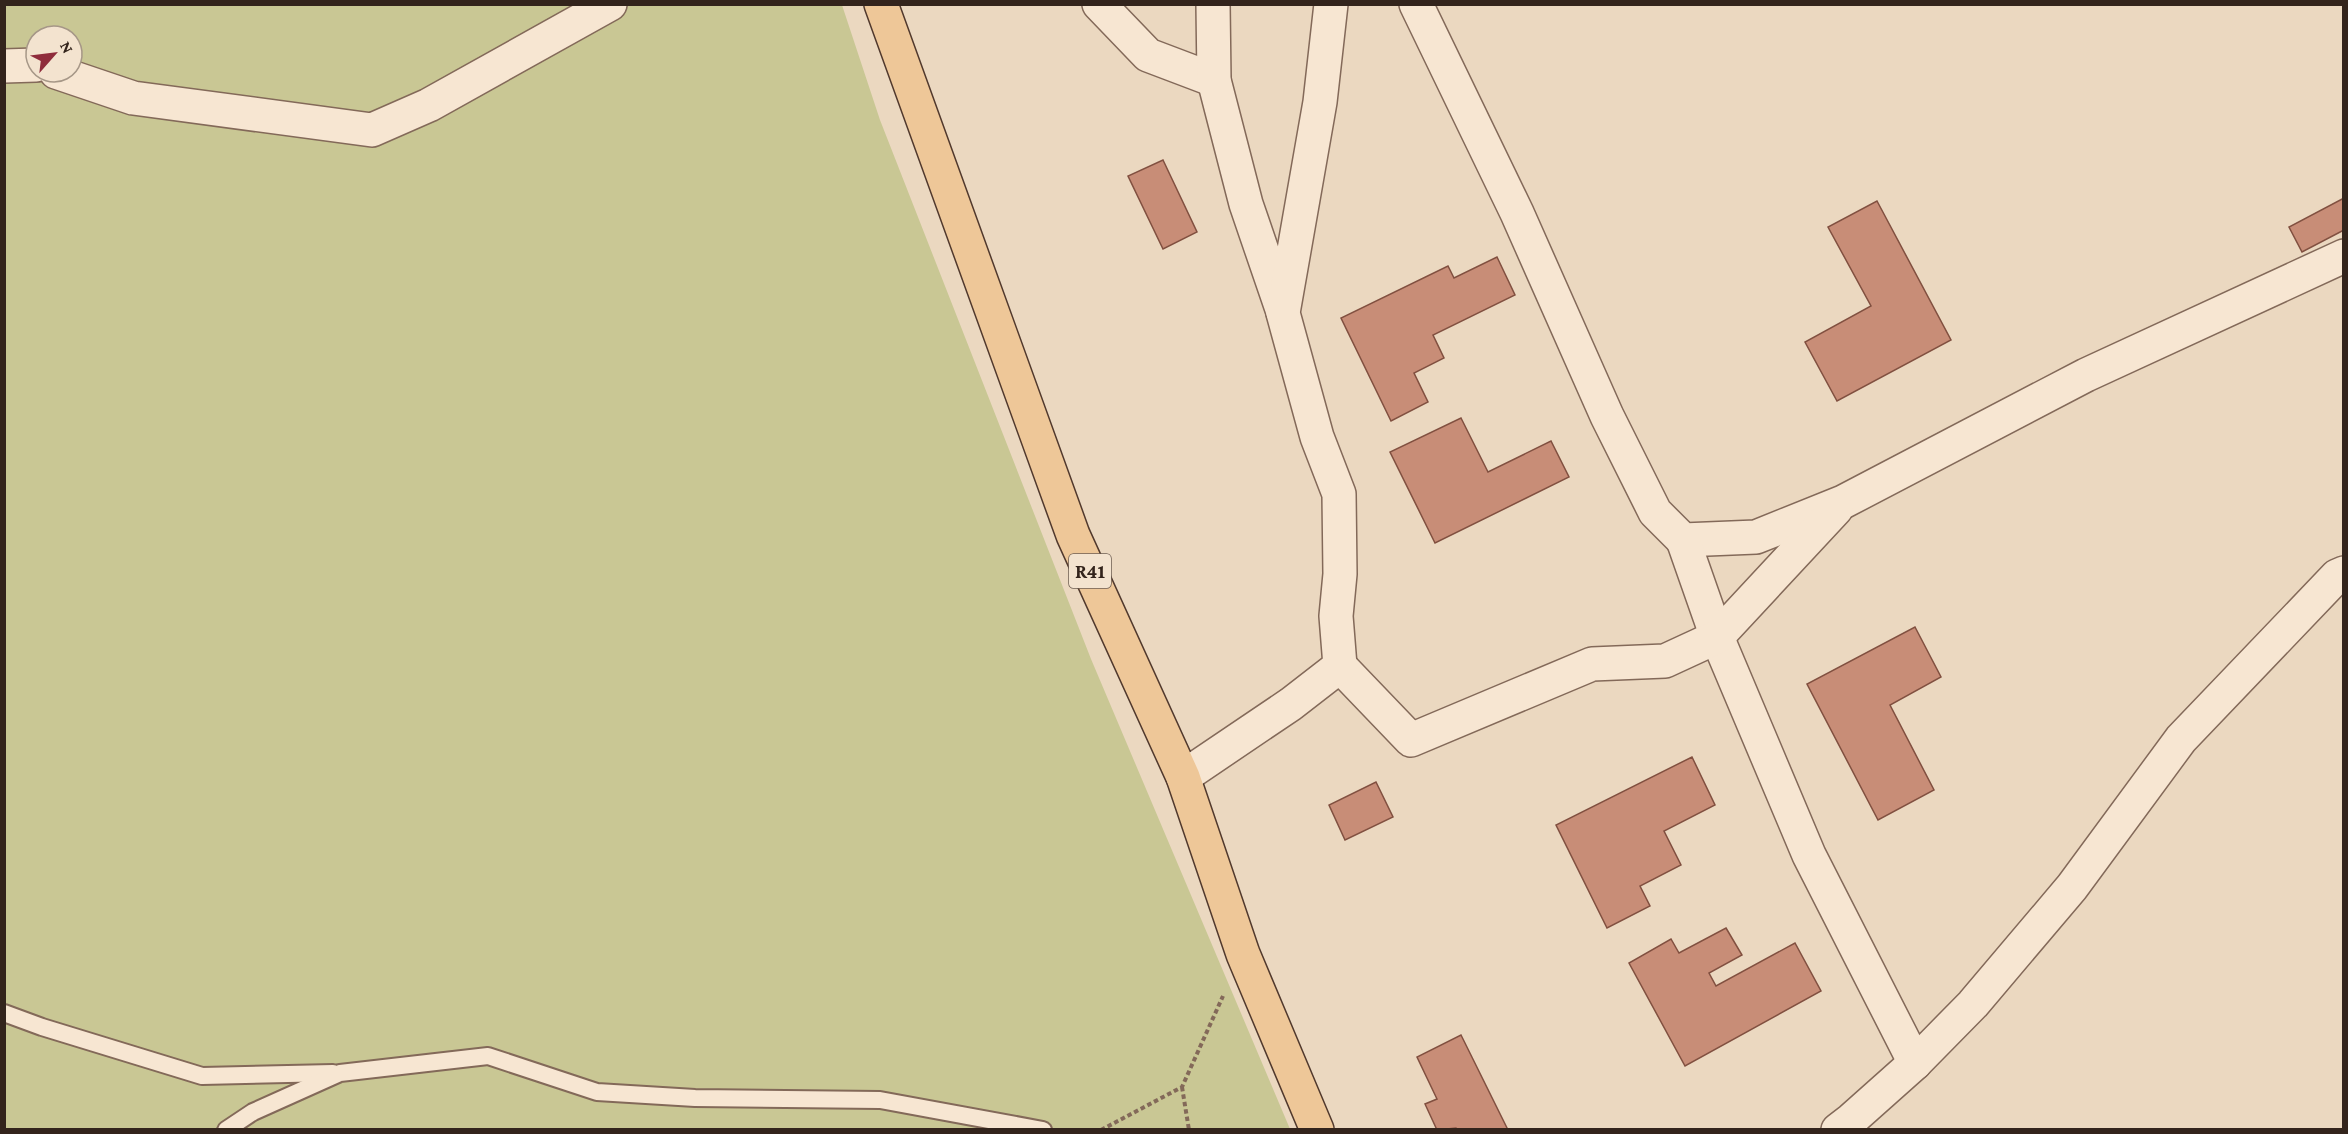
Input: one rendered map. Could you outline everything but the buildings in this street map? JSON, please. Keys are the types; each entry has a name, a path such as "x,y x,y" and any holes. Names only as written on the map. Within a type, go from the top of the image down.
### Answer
{"main road":[{"name":"R41","path":"881,4 1073,535 1183,777 1243,954 1317,1130"}],"street":[{"path":"84,81 133,98 372,130 429,105 610,4"},
{"path":"1099,4 1148,55 1214,80"},
{"path":"1213,4 1214,80 1246,204 1283,313 1317,437 1339,494 1340,574 1336,615 1340,666 1411,740 1592,664 1665,661 1718,638 1843,502"},
{"path":"1283,313 1320,102 1331,4"},
{"path":"1416,4 1517,213 1606,416 1654,512 1683,540 1718,638 1809,855 1915,1063"},
{"path":"4,66 24,65"},
{"path":"1683,540 1756,537 1843,502 2086,375 2343,256"},
{"path":"1838,1130 1915,1063 1973,1004 2072,887 2181,739 2337,576 2343,573"},
{"path":"1183,777 1291,704 1340,666"}],"lane":[{"path":"4,1013 42,1027 202,1076 340,1073 488,1056 597,1092 695,1098 880,1100 1043,1130"},
{"path":"226,1130 254,1112 340,1073"}],"path":[{"path":"1189,1130 1182,1087 1243,954"},
{"path":"1101,1130 1182,1087"}],"shaded area":[{"path":"5,5 842,5 880,120 1091,659 1290,1129 5,1130"}]}
